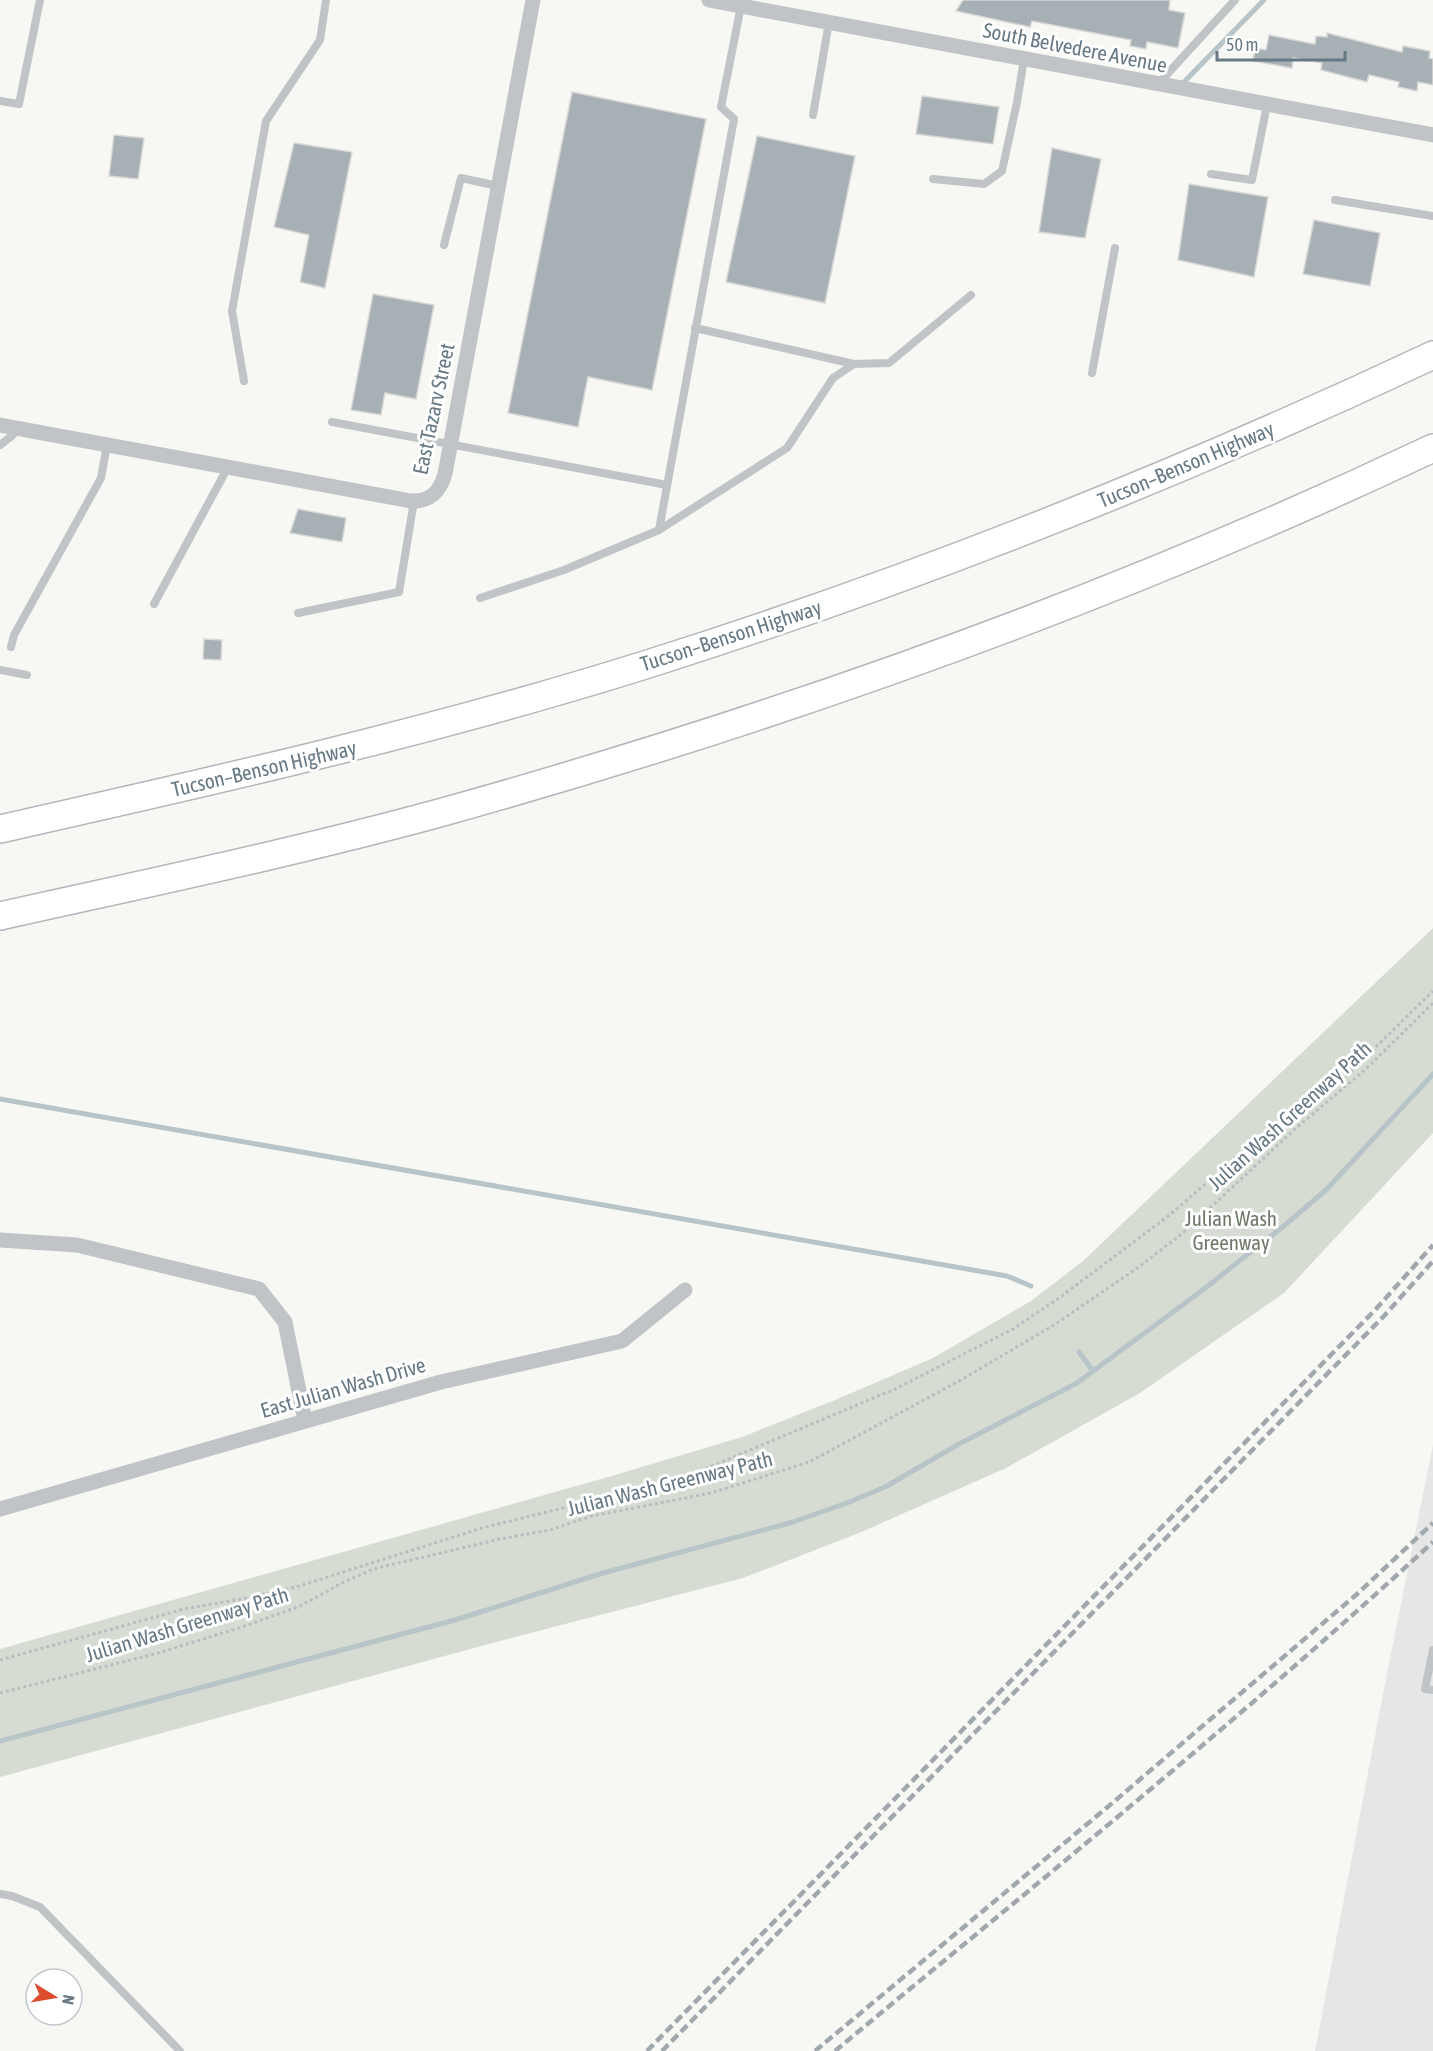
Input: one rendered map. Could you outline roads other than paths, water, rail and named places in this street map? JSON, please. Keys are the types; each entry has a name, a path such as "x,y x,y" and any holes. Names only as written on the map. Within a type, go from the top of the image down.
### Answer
{"highway":[{"name":"Tucson–Benson Highway","path":"0,829 262,770 395,737 645,665 765,626 940,564 1084,509 1258,435 1433,355"},
{"path":"0,916 257,858 432,815 738,724 966,645 1101,593 1294,513 1433,448"}],"street":[{"name":"East Tazarv Street","path":"7,426 414,501 430,498 437,492 445,474 533,0"},
{"name":"South Belvedere Avenue","path":"709,0 741,6 776,6 829,22 1433,135"},
{"path":"0,1240 77,1245 259,1289 285,1322 305,1421"},
{"name":"East Julian Wash Drive","path":"0,1509 441,1382 622,1341 685,1290"}],"lane":[{"path":"0,101 19,104 40,0"},
{"path":"244,381 232,311 266,121 320,40 327,0"},
{"path":"1157,85 1235,0"},
{"path":"659,530 734,119 721,107 741,6"},
{"path":"813,115 829,22"},
{"path":"933,179 984,184 1002,171 1024,59"},
{"path":"1211,174 1252,180 1267,105"},
{"path":"444,245 461,178 498,186"},
{"path":"1335,200 1433,216"},
{"path":"1092,373 1115,248"},
{"path":"695,328 854,364 889,363 971,295"},
{"path":"480,598 564,570 659,530 788,448 833,378 854,364"},
{"path":"332,422 667,485"},
{"path":"0,445 13,435 7,426"},
{"path":"11,647 14,635 101,478 106,445"},
{"path":"154,604 228,467"},
{"path":"298,613 399,592 414,501"},
{"path":"0,670 27,675"},
{"path":"1433,1650 1425,1689 1433,1690"},
{"path":"0,1894 12,1896 40,1907 180,2051"}],"waterway":[{"path":"1181,85 1264,0"},
{"path":"0,1741 455,1620 603,1573 793,1522 885,1487 959,1444 1077,1383 1204,1289 1326,1190 1433,1074"},
{"path":"0,1099 1007,1276 1031,1286"},
{"path":"1079,1352 1093,1371"}],"railway":[{"path":"647,2051 1376,1309 1433,1245"},
{"path":"662,2051 1384,1316 1433,1261"},
{"path":"815,2051 1110,1805 1356,1595 1433,1523"},
{"path":"835,2051 1212,1737 1433,1542"}],"park label":[{"name":"Julian Wash Greenway","path":"1231,1231"}]}
